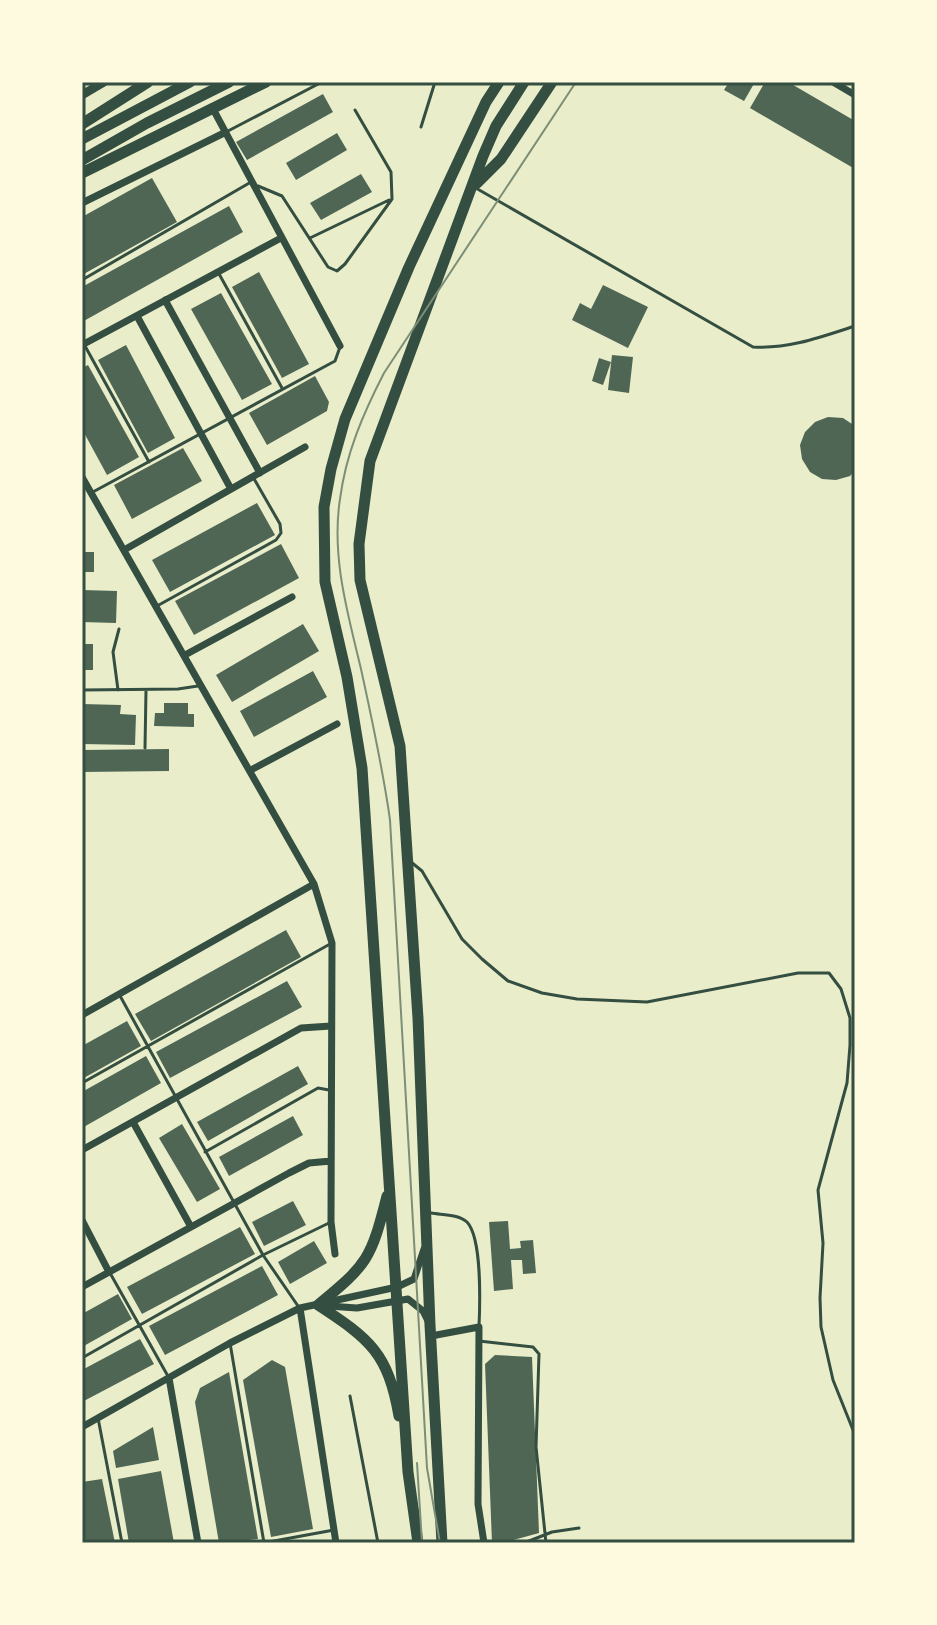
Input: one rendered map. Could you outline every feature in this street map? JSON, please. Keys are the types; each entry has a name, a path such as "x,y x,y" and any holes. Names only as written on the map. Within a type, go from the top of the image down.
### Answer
{"highway":[{"path":"82,124 148,82"},
{"path":"82,139 190,82"},
{"path":"82,160 229,82"},
{"path":"82,173 266,82"},
{"path":"408,1472 362,768 347,677 325,582 324,507 345,419 414,255 496,82"},
{"path":"442,1543 418,1018 400,746 360,580 359,544 370,461 496,126 524,82"},
{"path":"474,187 501,159 552,82"},
{"path":"389,1187 368,1257 355,1275 318,1305 360,1334 380,1355 387,1369 396,1402 418,1543"}],"street":[{"path":"82,94 104,82"},
{"path":"833,82 855,95"},
{"path":"212,107 340,346"},
{"path":"82,203 224,133"},
{"path":"83,345 281,238"},
{"path":"165,300 230,418 256,475"},
{"path":"137,316 231,489"},
{"path":"124,550 305,447"},
{"path":"82,477 314,884 332,943 331,1222 335,1254"},
{"path":"185,655 292,597"},
{"path":"251,770 337,724"},
{"path":"82,1015 314,884"},
{"path":"82,1150 301,1028 331,1026"},
{"path":"133,1122 191,1227"},
{"path":"82,1287 309,1163 331,1161"},
{"path":"82,1220 109,1272"},
{"path":"82,1427 230,1343 300,1308 397,1287 414,1279 428,1238"},
{"path":"318,1305 357,1308 408,1299 423,1311 430,1330 479,1327 478,1504 484,1543"},
{"path":"300,1308 336,1543"},
{"path":"169,1378 198,1543"}],"lane":[{"path":"224,133 322,82"},
{"path":"421,127 435,82"},
{"path":"82,280 253,185 282,196 328,267 337,271 392,199 391,172 355,110"},
{"path":"474,187 753,347 797,345 855,326"},
{"path":"310,238 392,199"},
{"path":"218,272 283,390"},
{"path":"83,345 149,462"},
{"path":"91,493 335,361 340,346"},
{"path":"156,606 276,540 281,533 280,524 256,475"},
{"path":"118,690 113,652 119,629"},
{"path":"82,690 202,686"},
{"path":"145,748 146,690"},
{"path":"406,858 422,871 462,939 482,959 508,981 542,993 577,999 647,1002 798,973 829,973 841,989 850,1018 847,1083 818,1190 823,1243 821,1327 833,1380 855,1435"},
{"path":"82,1083 332,943"},
{"path":"119,994 263,1255 300,1308"},
{"path":"205,1152 318,1088 331,1090"},
{"path":"427,1213 459,1217 468,1223 480,1277 479,1327"},
{"path":"82,1358 263,1255 331,1222"},
{"path":"109,1272 169,1378"},
{"path":"479,1341 533,1347 539,1354 536,1447 546,1543"},
{"path":"230,1343 264,1543 334,1530"},
{"path":"350,1396 378,1543"},
{"path":"98,1418 122,1543"},
{"path":"524,1543 552,1532 579,1528"}],"building":[{"path":"729,82 755,82 744,101 724,90"},
{"path":"765,82 788,82 855,121 855,169 750,108"},
{"path":"323,94 333,112 247,160 236,142"},
{"path":"337,133 347,150 296,180 286,163"},
{"path":"361,174 372,192 321,220 310,203"},
{"path":"152,178 177,222 82,275 82,217"},
{"path":"229,206 243,232 82,322 82,287"},
{"path":"259,272 309,364 282,378 232,287"},
{"path":"603,285 648,307 628,348 572,320 580,303 591,309"},
{"path":"221,293 272,384 242,400 191,309"},
{"path":"126,345 175,438 148,453 98,360"},
{"path":"612,355 633,357 629,393 608,390"},
{"path":"599,358 611,362 603,385 592,381"},
{"path":"88,365 139,457 107,475 82,429 82,368"},
{"path":"315,376 329,402 327,411 267,445 249,413"},
{"path":"828,417 843,418 855,426 855,470 850,476 836,480 822,479 810,472 802,459 800,445 805,432 815,422"},
{"path":"183,448 202,481 132,519 114,485"},
{"path":"257,503 275,535 170,592 152,560"},
{"path":"281,544 299,578 194,635 175,601"},
{"path":"82,552 94,552 94,572 82,572"},
{"path":"82,590 117,591 116,623 82,622"},
{"path":"303,624 319,651 232,702 216,675"},
{"path":"82,644 93,644 93,670 82,670"},
{"path":"313,671 327,697 254,737 240,711"},
{"path":"164,703 188,703 188,714 194,714 194,727 154,726 155,713 164,713"},
{"path":"82,704 121,705 120,714 136,715 135,745 82,744"},
{"path":"169,749 169,771 82,772 82,750"},
{"path":"286,930 301,957 151,1041 135,1014"},
{"path":"287,981 302,1007 170,1078 156,1052"},
{"path":"127,1021 141,1046 82,1079 82,1046"},
{"path":"146,1056 161,1083 82,1128 82,1092"},
{"path":"298,1066 308,1084 208,1141 197,1122"},
{"path":"293,1116 303,1135 229,1176 219,1157"},
{"path":"182,1124 220,1189 197,1202 159,1138"},
{"path":"293,1201 306,1225 264,1246 252,1222"},
{"path":"508,1221 510,1249 521,1248 520,1241 533,1240 536,1273 523,1274 522,1260 511,1260 513,1289 494,1291 489,1222"},
{"path":"240,1227 255,1254 142,1314 127,1287"},
{"path":"314,1241 327,1263 290,1284 278,1262"},
{"path":"262,1266 278,1295 165,1355 149,1326"},
{"path":"118,1294 132,1319 82,1347 82,1314"},
{"path":"140,1339 154,1364 82,1402 82,1370"},
{"path":"495,1355 532,1357 539,1533 502,1543 492,1543 485,1364"},
{"path":"272,1360 285,1367 313,1529 271,1537 243,1380"},
{"path":"229,1372 258,1539 219,1543 195,1402 200,1388"},
{"path":"153,1427 159,1460 116,1468 113,1451"},
{"path":"161,1471 174,1543 129,1543 118,1479"},
{"path":"102,1479 115,1543 85,1543 82,1482"}],"tram line":[{"path":"440,1543 427,1468 390,820 377,744 342,585 338,521 351,450 384,373 576,82"},
{"path":"417,1463 422,1543"}]}
